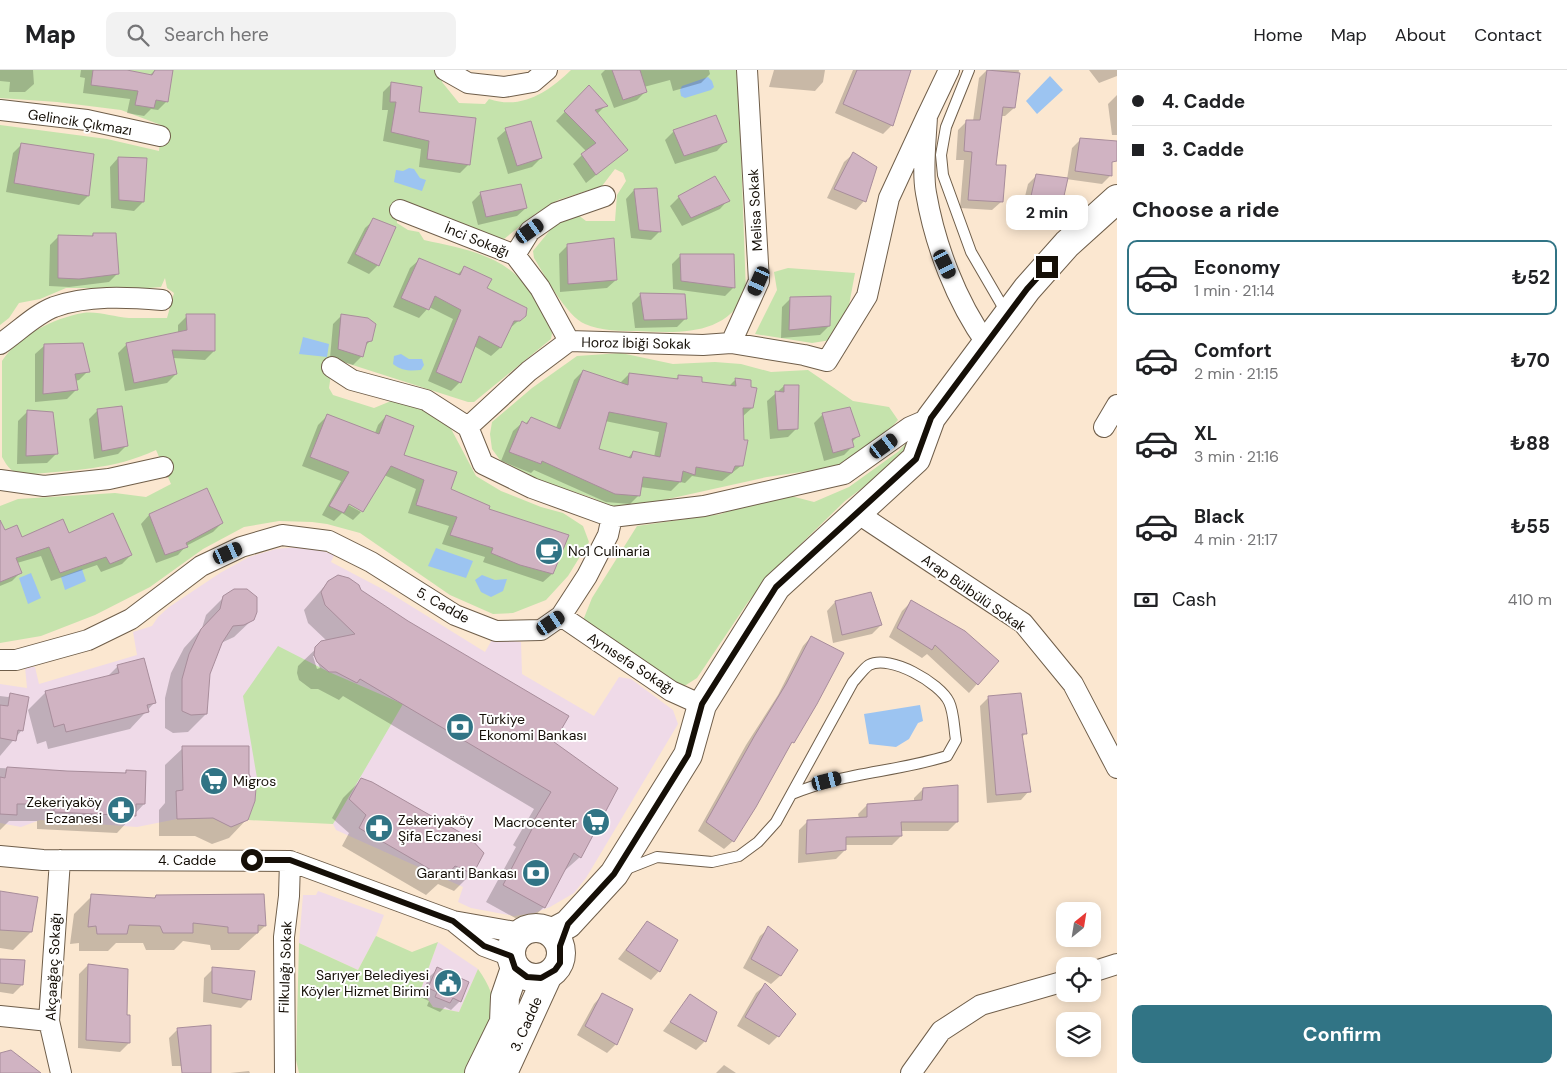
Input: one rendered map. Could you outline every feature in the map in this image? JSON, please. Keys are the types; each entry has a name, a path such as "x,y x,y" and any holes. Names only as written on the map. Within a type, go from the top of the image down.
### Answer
{"main road":[{"path":"560,934 536,928 516,952 527,977 541,978 548,976 560,963 560,934 614,874 688,755 702,704 776,587 916,459 931,418 1009,316 1027,289 1067,244 1114,207"},
{"name":"3. Cadde","path":"479,1073 504,1022 505,997 516,952"},
{"name":"3. Cadde","path":"503,1073 548,976"}],"street":[{"path":"445,70 468,83 504,87 533,82 547,70"},
{"name":"Melisa Sokak","path":"731,343 759,281 747,70"},
{"path":"949,70 926,116 925,191 945,264 979,333 987,344"},
{"name":"Gelincik Çıkmazı","path":"0,110 87,120 160,136"},
{"name":"Horoz İbiği Sokak","path":"468,427 529,371 569,341 731,343 804,355 826,361 867,296 889,198 926,116"},
{"path":"515,255 530,231 556,213 606,196"},
{"name":"İnci Sokağı","path":"400,210 515,255 540,288 569,341"},
{"path":"0,344 32,320 54,308 81,300 135,298 162,300"},
{"path":"332,368 352,380 426,400 468,427 483,464 532,488 612,517 704,506 844,474 910,427 931,418"},
{"path":"1104,427 1117,405"},
{"path":"0,480 44,486 109,479 163,467"},
{"name":"Arap Bülbülü Sokak","path":"857,513 1023,623 1073,684 1117,768"},
{"name":"5. Cadde","path":"0,660 16,660 88,640 131,619 201,566 241,547 282,535 329,541 371,562 455,615 496,631 541,630 561,616 587,576 608,535 612,517"},
{"name":"Aynısefa Sokağı","path":"561,616 671,691 702,704"},
{"name":"4. Cadde","path":"0,856 60,860 290,860 453,921 516,952"},
{"name":"Akçaağaç Sokağı","path":"60,860 48,1021 61,1073"},
{"name":"Filkulağı Sokak","path":"285,1073 284,937 289,896 290,860"},
{"path":"1101,969 1117,964"},
{"path":"911,1073 941,1031 981,1005 1056,984"},
{"path":"0,1016 48,1021"}],"lane":[{"path":"969,70 946,127 941,154 943,175 971,252 1009,316"},
{"path":"614,874 657,857 712,862 738,856 758,842 776,822 853,682 870,665 886,662 913,672 939,688 950,702 956,740 947,756 920,765 839,778 816,784 792,794"}],"shaded area":[{"path":"298,547 321,550 334,555 331,562 390,593 485,652 493,638 521,642 522,674 594,716 619,677 631,679 673,710 678,724 586,878 574,893 550,907 534,913 514,916 471,908 458,902 463,887 336,830 333,824 339,814 255,801 248,820 231,827 213,818 177,819 137,827 40,820 21,827 0,823 0,684 27,688 25,667 35,667 39,684 137,655 133,632 152,626 158,617 169,607 220,573 249,557 276,549"},
{"path":"318,891 384,915 376,936 358,970 299,943 303,895 316,895"},
{"path":"438,942 478,969 459,1012 433,1007 421,989"}],"green space":[{"path":"0,70 444,70 442,82 459,103 485,104 489,99 512,102 534,97 544,92 571,70 738,70 746,293 737,307 726,317 700,329 670,332 611,330 597,328 578,320 556,294 534,258 533,251 560,218 573,211 586,221 615,221 617,195 626,181 623,173 615,169 602,186 558,200 535,214 504,239 397,217 397,223 408,230 419,232 424,240 477,253 513,272 523,282 535,300 552,333 551,339 474,402 468,402 337,360 333,361 329,388 333,395 374,408 391,401 410,403 449,425 476,476 501,491 541,507 563,513 583,526 589,542 568,576 546,600 513,613 493,614 450,595 360,533 327,524 279,521 244,527 203,549 150,587 95,615 41,636 0,643 0,506 18,499 115,493 146,497 171,484 156,450 124,462 92,468 25,475 11,469 2,457 2,361 27,336 49,324 72,315 100,313 129,318 167,318 174,293 167,288 165,278 161,287 66,288 40,299 19,303 9,318 0,325 0,125 107,139 159,151 161,125 121,110 57,102 0,98"},
{"path":"788,268 855,273 847,316 831,340 812,343 755,334 777,290 774,272"},
{"path":"621,353 673,364 715,362 741,364 771,372 808,370 853,401 889,407 898,420 873,448 836,467 767,477 641,505 612,507 593,498 541,481 500,460 492,449 490,434 492,422 532,388 577,356"},
{"path":"913,435 903,457 845,501 775,569 748,602 697,678 686,685 677,687 582,623 592,598 637,526 721,514 753,501 791,496 814,502 849,487 899,451"},
{"path":"278,646 329,672 403,704 333,824 248,820 255,801 257,778 243,696"},
{"path":"376,936 412,952 438,942 421,989 433,1007 459,1012 478,969 493,998 493,1022 484,1045 469,1073 299,1073 296,1060 299,943 358,970"}],"water":[{"path":"1050,76 1063,90 1037,114 1026,101"},
{"path":"708,77 714,87 711,90 685,98 681,96 680,90 682,86"},
{"path":"409,168 414,169 420,178 426,180 422,191 394,182 396,170 403,171"},
{"path":"303,337 329,344 327,357 299,354"},
{"path":"401,354 409,359 422,359 424,365 421,370 406,370 393,364 394,356"},
{"path":"436,548 473,561 466,578 428,566"},
{"path":"82,569 86,581 65,590 61,577"},
{"path":"31,573 41,598 28,604 19,578"},
{"path":"482,575 495,580 507,579 503,591 491,597 481,592 475,580"},
{"path":"920,705 923,721 918,723 909,739 896,747 869,744 864,714"}],"building":[{"path":"93,70 127,70 152,75 155,70 173,70 168,102 156,100 154,108 135,105 138,91 91,85"},
{"path":"612,70 640,70 647,92 623,100"},
{"path":"857,70 911,70 893,126 843,104"},
{"path":"987,70 1020,73 1015,108 1003,107 996,165 1006,165 1003,202 968,200 972,152 964,151 966,120 980,120"},
{"path":"391,82 422,87 419,112 476,118 470,165 427,159 429,141 391,132 396,102 390,102"},
{"path":"589,85 608,106 595,110 628,150 596,175 581,154 596,143 564,111"},
{"path":"716,115 727,142 684,156 673,130"},
{"path":"531,121 542,158 517,166 505,128"},
{"path":"1080,138 1117,141 1117,161 1112,162 1112,176 1075,171"},
{"path":"21,143 94,154 89,196 14,183"},
{"path":"853,152 877,167 866,202 834,189"},
{"path":"118,157 147,158 144,202 119,200"},
{"path":"1036,174 1068,178 1060,214 1029,205"},
{"path":"715,176 730,201 691,218 678,196"},
{"path":"521,184 527,208 486,217 480,192"},
{"path":"657,188 661,232 639,230 634,189"},
{"path":"373,218 396,227 379,266 355,254"},
{"path":"93,233 116,233 119,274 79,279 58,278 58,235 93,236"},
{"path":"614,238 617,280 568,284 567,244"},
{"path":"680,254 734,254 735,288 681,281"},
{"path":"419,258 460,275 464,266 492,279 487,288 527,308 526,316 520,321 514,321 501,348 479,336 461,383 436,372 461,310 435,296 429,310 401,298"},
{"path":"640,293 685,294 687,319 644,320"},
{"path":"831,296 830,326 789,330 790,297"},
{"path":"186,314 215,314 215,351 172,350 177,374 134,383 126,343 187,330"},
{"path":"341,314 368,318 376,324 372,341 367,342 363,357 338,349"},
{"path":"83,343 90,372 75,374 78,390 43,394 44,344"},
{"path":"583,370 628,385 629,373 678,379 678,375 702,377 702,382 736,386 735,378 751,380 751,387 757,388 753,408 743,408 744,440 748,440 743,466 735,466 732,473 696,467 695,475 683,471 681,482 643,477 640,496 615,494 542,461 541,464 509,452 522,421 527,424 531,417 560,429","holes":["609,412 667,423 660,457 633,451 631,458 599,449"]},
{"path":"784,385 799,385 798,429 778,430 775,391 784,392"},
{"path":"122,406 128,446 102,451 97,409"},
{"path":"850,407 860,436 852,439 854,447 833,453 822,413"},
{"path":"27,410 53,412 58,454 26,456"},
{"path":"327,414 379,434 386,415 414,426 404,455 457,472 451,489 490,506 489,509 569,535 553,574 520,565 491,553 493,548 450,535 457,517 416,505 424,480 391,466 363,512 349,504 344,513 329,506 349,472 310,457"},
{"path":"207,488 223,523 186,543 188,547 165,555 149,514"},
{"path":"113,513 132,555 110,564 106,557 60,573 49,547 16,558 22,573 0,582 0,520 5,530 17,525 22,537 63,519 69,533"},
{"path":"338,575 349,578 359,585 361,590 408,621 569,716 554,742 618,788 581,858 574,853 545,908 503,885 532,829 530,827 551,792 360,679 357,683 336,672 329,672 317,662 314,655 315,647 321,641 355,634 325,605 321,592 328,581"},
{"path":"234,589 247,589 257,597 257,612 254,620 244,625 233,626 222,643 210,674 207,714 191,715 182,711 182,679 189,654 201,629 220,609 223,596"},
{"path":"871,592 882,625 842,635 835,601"},
{"path":"911,600 965,631 999,661 978,685 935,645 932,650 897,628"},
{"path":"811,636 844,653 817,704 794,743 792,742 734,842 706,822 786,684"},
{"path":"144,658 156,703 147,705 149,712 66,732 64,724 54,727 45,691 119,673 117,665"},
{"path":"10,693 29,697 23,731 18,730 16,741 0,738 0,705 8,706"},
{"path":"1021,693 1027,734 1022,734 1031,792 996,795 988,696"},
{"name":"Migros","path":"182,746 249,746 249,774 256,788 255,801 248,820 231,827 213,818 177,819 176,791 183,790"},
{"path":"7,767 126,773 126,770 146,771 145,804 136,804 136,816 54,812 54,804 17,804 17,815 0,814 0,777 5,778"},
{"path":"361,778 372,782 470,838 484,853 473,874 455,866 445,878 359,828 366,815 349,799"},
{"path":"958,785 958,822 901,822 902,836 846,837 846,850 806,854 807,820 867,817 867,804 922,800 923,788"},
{"path":"0,891 38,897 32,932 0,930"},
{"path":"91,894 155,898 156,895 264,894 266,926 258,925 258,933 228,933 228,927 193,923 193,933 163,933 160,926 129,925 127,934 97,934 96,926 88,927"},
{"path":"647,921 678,940 660,972 626,950"},
{"path":"768,926 798,950 781,976 751,959"},
{"path":"0,959 25,960 23,985 0,983"},
{"path":"88,964 128,969 127,1015 130,1015 130,1043 86,1040"},
{"path":"212,967 255,971 251,1000 212,993"},
{"name":"Sarıyer Belediyesi Köyler Hizmet Birimi","path":"437,967 469,982 461,1002 453,998 450,1003 435,997 437,992 428,988"},
{"path":"765,983 796,1014 779,1037 745,1017"},
{"path":"602,993 633,1009 617,1045 585,1026"},
{"path":"690,994 717,1012 706,1042 670,1022"},
{"path":"211,1025 211,1073 182,1073 177,1028"},
{"path":"11,1050 41,1073 0,1073 0,1053"}],"place":[{"name":"No1 Culinaria","path":"549,551"},
{"name":"Türkiye Ekonomi Bankası","path":"460,727"},
{"name":"Migros","path":"214,781"},
{"name":"Zekeriyaköy Eczanesi","path":"121,810"},
{"name":"Macrocenter","path":"596,822"},
{"name":"Zekeriyaköy Şifa Eczanesi","path":"379,828"},
{"name":"Garanti Bankası","path":"536,873"},
{"name":"Sarıyer Belediyesi Köyler Hizmet Birimi","path":"448,983"}],"route":[{"path":"252,860 290,860 453,921 467,935 484,946 511,956 515,968 520,973 534,978 548,976 560,963 560,946 568,924 614,874 688,755 702,704 776,587 916,459 931,418 1009,316 1027,289 1047,267"}]}
